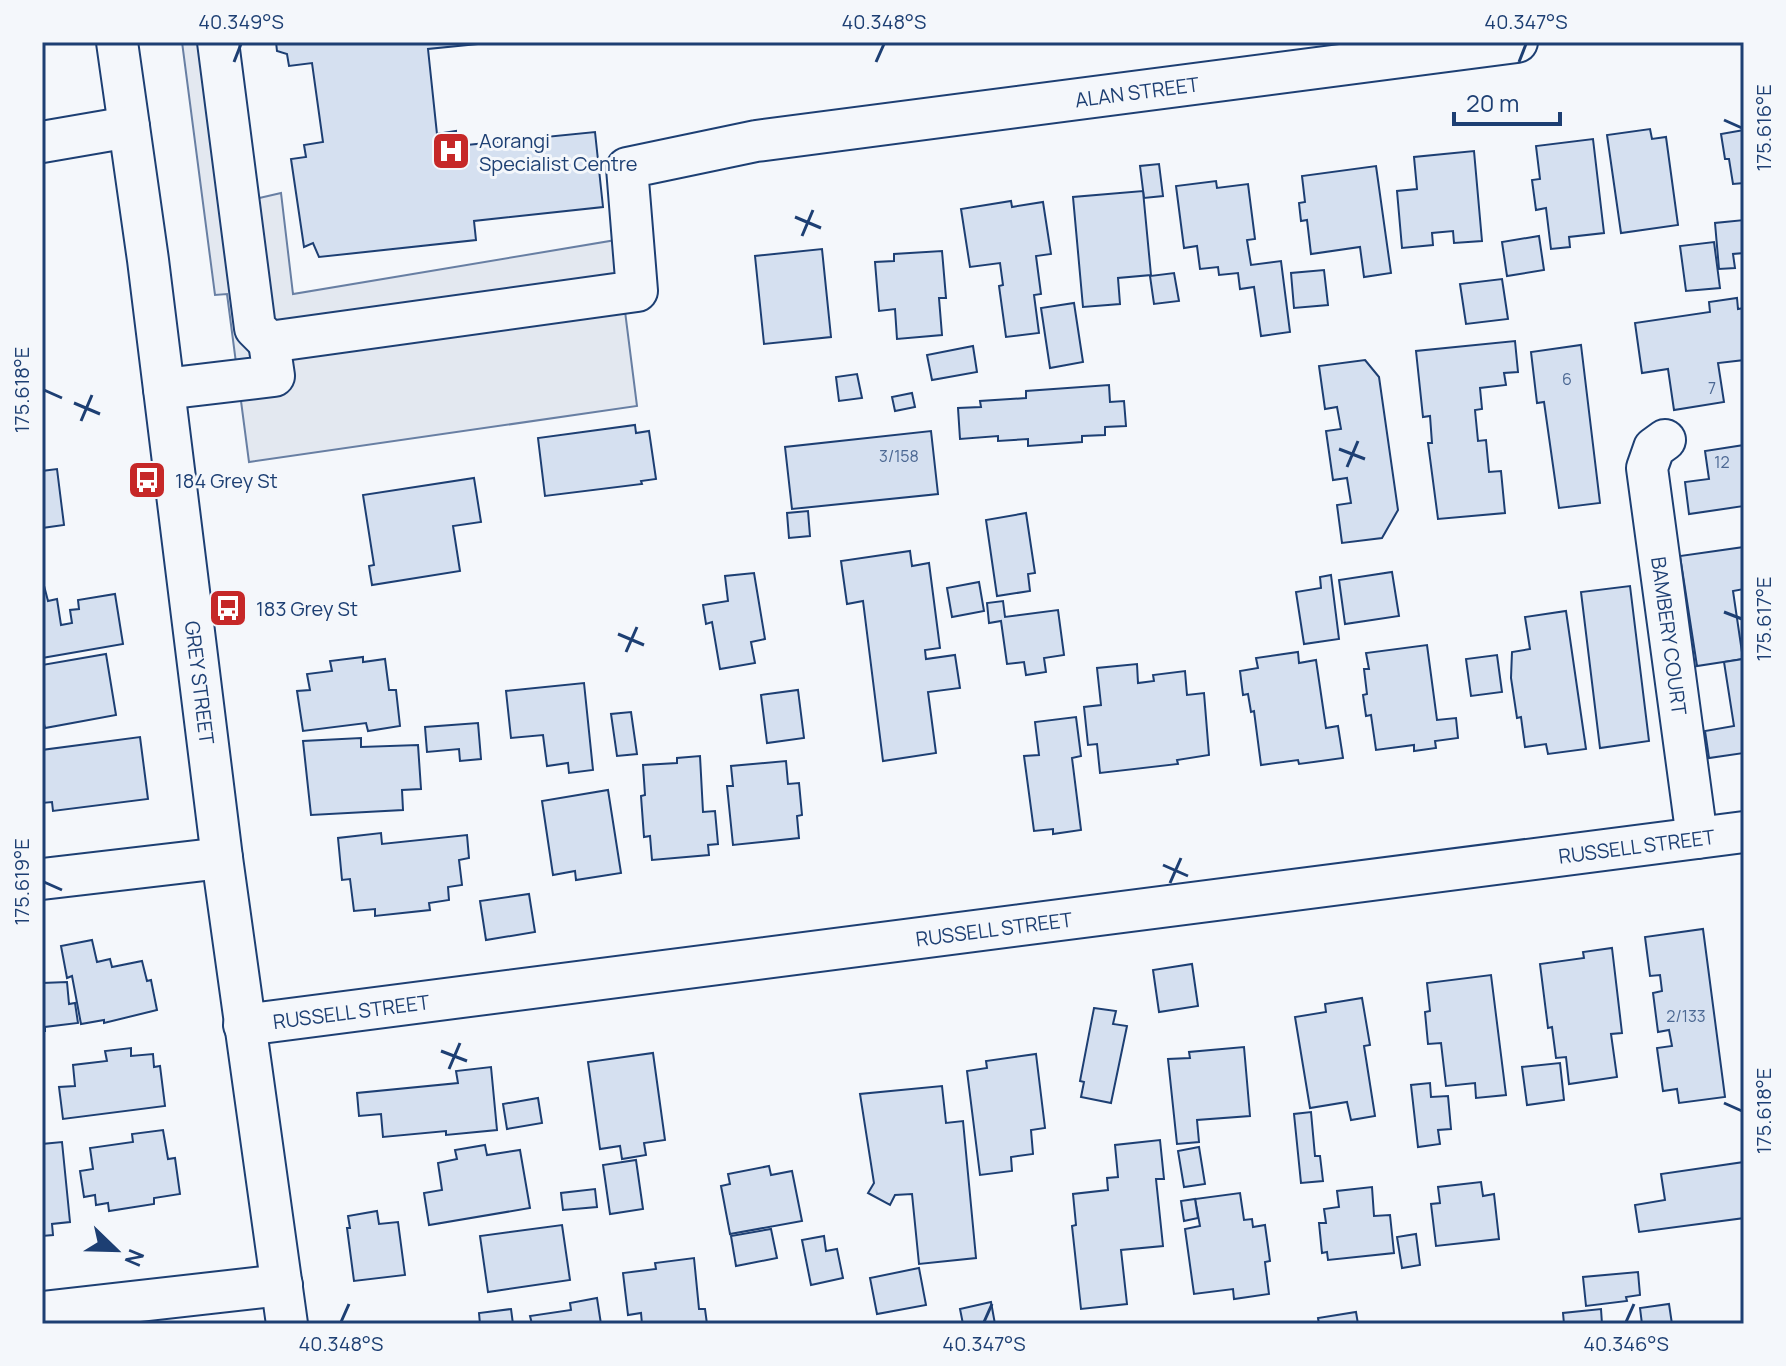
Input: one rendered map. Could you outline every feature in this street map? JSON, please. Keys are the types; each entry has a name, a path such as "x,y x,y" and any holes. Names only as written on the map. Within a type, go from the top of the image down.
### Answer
{"street":[{"name":"GREY STREET","path":"117,42 244,1025 287,1324"},
{"path":"164,389 274,376 269,342 255,328 218,42"},
{"name":"ALAN STREET","path":"269,342 637,291 627,168 756,141 1396,50 1517,42"},
{"path":"42,142 129,127"},
{"name":"BAMBERY COURT","path":"1665,440 1654,448 1647,468 1697,838"},
{"name":"RUSSELL STREET","path":"244,1025 1744,832"},
{"path":"42,879 222,858"},
{"path":"42,1312 282,1285"}],"shaded area":[{"path":"182,42 238,42 255,199 281,193 293,294 616,240 637,406 249,462 227,294 215,295"}],"building":[{"name":"Aorangi Specialist Centre","path":"276,42 498,42 428,49 437,134 456,131 457,146 595,132 603,207 474,221 476,240 319,257 313,243 304,247 291,159 306,157 304,145 323,142 312,63 289,66 287,54 277,51"},
{"path":"1650,129 1652,139 1666,137 1678,225 1621,233 1607,135"},
{"path":"1744,130 1744,183 1733,184 1721,134"},
{"path":"1593,139 1604,233 1569,237 1570,247 1551,249 1546,208 1536,210 1532,180 1540,179 1536,146"},
{"path":"1474,151 1482,241 1454,243 1453,231 1432,233 1433,245 1402,248 1397,191 1417,189 1414,157"},
{"path":"1159,164 1163,196 1144,198 1140,166"},
{"path":"1376,166 1391,273 1364,277 1360,247 1311,254 1307,220 1301,221 1299,203 1305,202 1302,176"},
{"path":"1216,181 1217,188 1248,184 1255,239 1247,240 1251,265 1281,261 1290,332 1261,336 1254,287 1240,289 1238,273 1219,275 1218,267 1200,269 1197,246 1184,248 1176,186"},
{"path":"1143,191 1151,275 1118,278 1120,304 1083,307 1073,197"},
{"path":"1011,201 1012,207 1043,202 1051,254 1036,256 1041,294 1034,295 1039,333 1006,337 999,286 1003,285 1000,263 970,267 961,209"},
{"path":"1744,220 1744,253 1733,254 1735,268 1719,269 1715,223"},
{"path":"1539,236 1544,270 1507,276 1502,242"},
{"path":"1714,242 1720,288 1686,291 1680,246"},
{"path":"822,249 831,337 764,344 755,256"},
{"path":"942,251 946,298 939,298 942,335 897,339 895,309 879,311 875,262 894,261 894,254"},
{"path":"1324,270 1328,305 1294,308 1291,273"},
{"path":"1174,273 1179,301 1154,304 1150,276"},
{"path":"1502,279 1508,319 1466,324 1460,284"},
{"path":"1737,298 1738,309 1744,308 1744,360 1718,363 1724,402 1674,410 1668,369 1642,373 1635,323 1710,312 1709,302"},
{"path":"1074,303 1083,362 1050,368 1041,308"},
{"path":"1515,341 1518,372 1504,373 1506,385 1480,388 1482,409 1475,410 1478,441 1486,440 1489,472 1501,471 1505,513 1438,519 1428,443 1432,443 1430,416 1423,417 1416,351"},
{"path":"1581,345 1600,503 1559,508 1544,402 1537,403 1531,352"},
{"path":"973,346 977,372 932,380 927,355"},
{"path":"1365,360 1379,377 1398,510 1382,538 1342,543 1337,505 1351,503 1347,478 1333,480 1326,431 1341,429 1337,407 1325,409 1319,366"},
{"path":"857,374 862,398 839,401 836,377"},
{"path":"1109,385 1110,402 1124,401 1126,426 1105,427 1105,435 1082,436 1082,442 1028,446 1028,439 998,441 998,436 960,439 958,408 981,407 980,401 1026,398 1026,391"},
{"path":"912,393 915,407 895,411 892,397"},
{"path":"635,425 636,433 649,431 656,479 641,481 642,484 545,496 538,438"},
{"path":"931,431 938,494 792,509 785,447"},
{"path":"1744,445 1744,506 1689,514 1685,482 1709,479 1705,451"},
{"path":"57,469 64,525 42,528 42,471"},
{"path":"474,478 481,522 453,526 460,571 372,585 369,566 374,565 363,495"},
{"path":"808,511 810,536 789,538 787,513"},
{"path":"1026,513 1035,573 1028,574 1030,591 997,596 986,520"},
{"path":"1744,547 1744,589 1733,591 1743,659 1697,666 1680,556"},
{"path":"910,551 912,566 929,563 940,648 925,650 926,659 955,655 960,688 928,692 936,753 883,761 863,601 847,604 841,561"},
{"path":"1392,572 1399,616 1345,624 1339,580"},
{"path":"754,573 765,639 751,642 755,663 720,669 712,622 706,624 703,605 728,601 725,576"},
{"path":"1331,575 1339,639 1304,644 1296,592 1321,588 1320,577"},
{"path":"42,578 48,601 57,599 61,625 72,623 70,610 79,609 78,600 115,594 123,644 42,658"},
{"path":"979,582 984,611 952,617 947,588"},
{"path":"1630,586 1649,741 1600,748 1581,592"},
{"path":"1003,601 1005,617 1058,610 1064,655 1044,658 1046,672 1026,675 1024,662 1007,664 1001,621 989,623 987,603"},
{"path":"1566,611 1586,749 1548,754 1546,744 1525,747 1511,678 1512,652 1530,649 1525,617"},
{"path":"1427,645 1437,720 1456,718 1458,738 1435,741 1436,748 1414,751 1414,745 1376,750 1371,715 1366,716 1363,695 1367,694 1364,669 1369,669 1366,653"},
{"path":"1298,652 1299,663 1316,660 1326,728 1338,726 1343,758 1261,765 1254,711 1251,712 1248,694 1243,695 1240,671 1258,668 1256,658"},
{"path":"106,654 116,715 45,728 42,716 42,665"},
{"path":"1497,655 1502,692 1471,696 1466,659"},
{"path":"363,657 363,662 385,659 389,690 396,690 400,726 368,731 366,723 303,731 297,691 310,690 307,674 332,671 330,661"},
{"path":"1743,659 1744,753 1709,758 1705,731 1734,726 1724,662"},
{"path":"1137,664 1138,683 1154,681 1153,675 1185,671 1187,695 1204,693 1209,755 1177,760 1178,764 1100,773 1097,744 1088,745 1084,707 1101,705 1097,668"},
{"path":"584,683 593,770 569,773 568,763 547,766 543,735 511,738 506,691"},
{"path":"798,690 804,738 767,743 761,695"},
{"path":"631,712 637,754 617,756 611,714"},
{"path":"1076,717 1081,756 1072,758 1081,830 1053,834 1053,829 1034,831 1024,756 1039,755 1035,722"},
{"path":"478,723 481,759 460,761 459,749 427,752 425,727"},
{"path":"140,737 148,799 53,811 52,802 42,803 42,750"},
{"path":"361,738 361,747 418,745 421,789 402,790 403,810 311,815 303,741"},
{"path":"700,756 703,812 715,811 718,844 708,845 709,855 652,860 650,836 644,837 641,796 645,795 643,765 677,763 677,758"},
{"path":"786,761 788,784 799,783 802,815 797,816 799,838 733,845 727,786 733,786 731,766"},
{"path":"608,790 621,873 576,880 575,871 553,875 542,801"},
{"path":"381,833 382,844 467,835 469,858 459,860 462,885 448,887 449,900 429,903 430,910 375,916 375,909 354,911 350,879 342,880 338,838"},
{"path":"529,894 535,932 486,940 480,901"},
{"path":"1703,929 1725,1097 1679,1103 1677,1089 1663,1091 1657,1048 1672,1046 1669,1030 1658,1032 1653,993 1662,991 1660,975 1650,976 1645,937"},
{"path":"92,940 97,962 110,959 112,967 142,961 147,981 151,980 157,1010 104,1023 104,1020 81,1024 72,976 67,978 61,946"},
{"path":"1612,948 1622,1033 1611,1034 1617,1077 1569,1084 1566,1057 1556,1058 1552,1027 1548,1028 1540,964 1584,958 1583,952"},
{"path":"1192,964 1198,1006 1159,1012 1153,970"},
{"path":"1491,975 1506,1095 1476,1098 1475,1083 1446,1086 1441,1043 1428,1044 1425,1012 1430,1011 1427,983"},
{"path":"67,982 69,1004 75,1003 78,1023 45,1027 42,1031 42,983"},
{"path":"1362,998 1370,1045 1364,1046 1375,1116 1351,1120 1347,1102 1310,1108 1295,1017 1326,1012 1325,1004"},
{"path":"1094,1008 1116,1011 1113,1024 1127,1026 1111,1103 1081,1097 1084,1082 1080,1081"},
{"path":"1244,1047 1250,1116 1197,1120 1199,1142 1177,1144 1168,1059 1190,1058 1189,1052"},
{"path":"131,1048 131,1056 153,1054 154,1067 160,1066 165,1106 63,1119 59,1087 75,1086 73,1065 107,1061 105,1051"},
{"path":"653,1053 665,1140 644,1143 646,1155 622,1159 620,1146 600,1149 588,1062"},
{"path":"1036,1054 1045,1128 1031,1130 1033,1154 1011,1157 1012,1171 980,1175 967,1071 987,1068 986,1061"},
{"path":"1560,1063 1564,1100 1527,1105 1522,1067"},
{"path":"491,1067 497,1130 383,1137 381,1114 359,1116 357,1093 458,1083 456,1071"},
{"path":"1430,1083 1431,1097 1448,1096 1451,1129 1438,1130 1440,1144 1418,1147 1411,1085"},
{"path":"942,1086 946,1123 963,1121 976,1258 919,1264 912,1194 895,1195 890,1205 868,1193 874,1183 860,1094"},
{"path":"538,1098 542,1123 507,1129 503,1104"},
{"path":"1311,1112 1315,1156 1320,1156 1323,1181 1301,1183 1294,1114"},
{"path":"163,1130 168,1159 175,1158 180,1194 154,1198 154,1204 109,1211 108,1203 96,1205 95,1195 84,1197 80,1171 93,1169 90,1148 133,1142 132,1134"},
{"path":"1160,1140 1164,1179 1156,1179 1163,1246 1121,1250 1127,1304 1081,1309 1072,1226 1076,1225 1073,1194 1108,1190 1107,1178 1118,1177 1115,1145"},
{"path":"62,1142 70,1222 52,1224 53,1235 42,1236 42,1144"},
{"path":"485,1145 487,1155 520,1150 530,1208 429,1225 424,1193 442,1190 438,1163 457,1159 455,1150"},
{"path":"1199,1147 1205,1184 1184,1187 1178,1151"},
{"path":"636,1160 643,1209 610,1214 603,1165"},
{"path":"1744,1162 1744,1218 1639,1232 1635,1205 1665,1200 1661,1174"},
{"path":"769,1166 771,1175 792,1171 802,1221 730,1234 721,1186 730,1184 728,1174"},
{"path":"1481,1182 1483,1196 1494,1194 1499,1239 1436,1246 1431,1204 1440,1203 1438,1187"},
{"path":"1372,1187 1374,1216 1390,1215 1394,1253 1328,1260 1327,1252 1322,1253 1319,1223 1326,1223 1324,1209 1339,1207 1337,1191"},
{"path":"595,1189 597,1207 563,1210 561,1193"},
{"path":"1240,1193 1244,1220 1252,1219 1253,1227 1265,1225 1270,1261 1265,1262 1269,1294 1234,1299 1233,1289 1194,1294 1185,1229 1200,1226 1195,1199"},
{"path":"1195,1199 1198,1218 1184,1221 1181,1201"},
{"path":"377,1211 379,1224 398,1222 405,1275 354,1281 348,1216"},
{"path":"562,1225 570,1280 488,1292 480,1236"},
{"path":"771,1229 777,1258 736,1266 731,1236"},
{"path":"1416,1234 1420,1265 1402,1268 1397,1237"},
{"path":"824,1236 826,1251 837,1249 843,1278 811,1285 802,1240"},
{"path":"694,1258 699,1309 705,1309 707,1324 642,1324 641,1313 628,1315 623,1273 656,1269 655,1263"},
{"path":"919,1268 926,1305 877,1314 870,1278"},
{"path":"1638,1272 1640,1295 1626,1297 1627,1301 1586,1306 1583,1277"},
{"path":"597,1298 601,1324 532,1324 530,1316 571,1310 570,1303"},
{"path":"991,1302 995,1324 963,1324 960,1309"},
{"path":"1669,1304 1672,1324 1642,1324 1640,1308"},
{"path":"511,1309 513,1324 480,1324 479,1313"},
{"path":"1601,1309 1602,1324 1564,1324 1563,1313"},
{"path":"1356,1312 1358,1324 1319,1324 1318,1318"}],"place":[{"name":"Aorangi Specialist Centre","path":"451,151"},
{"name":"184 Grey St","path":"147,480"},
{"name":"183 Grey St","path":"228,608"}]}
